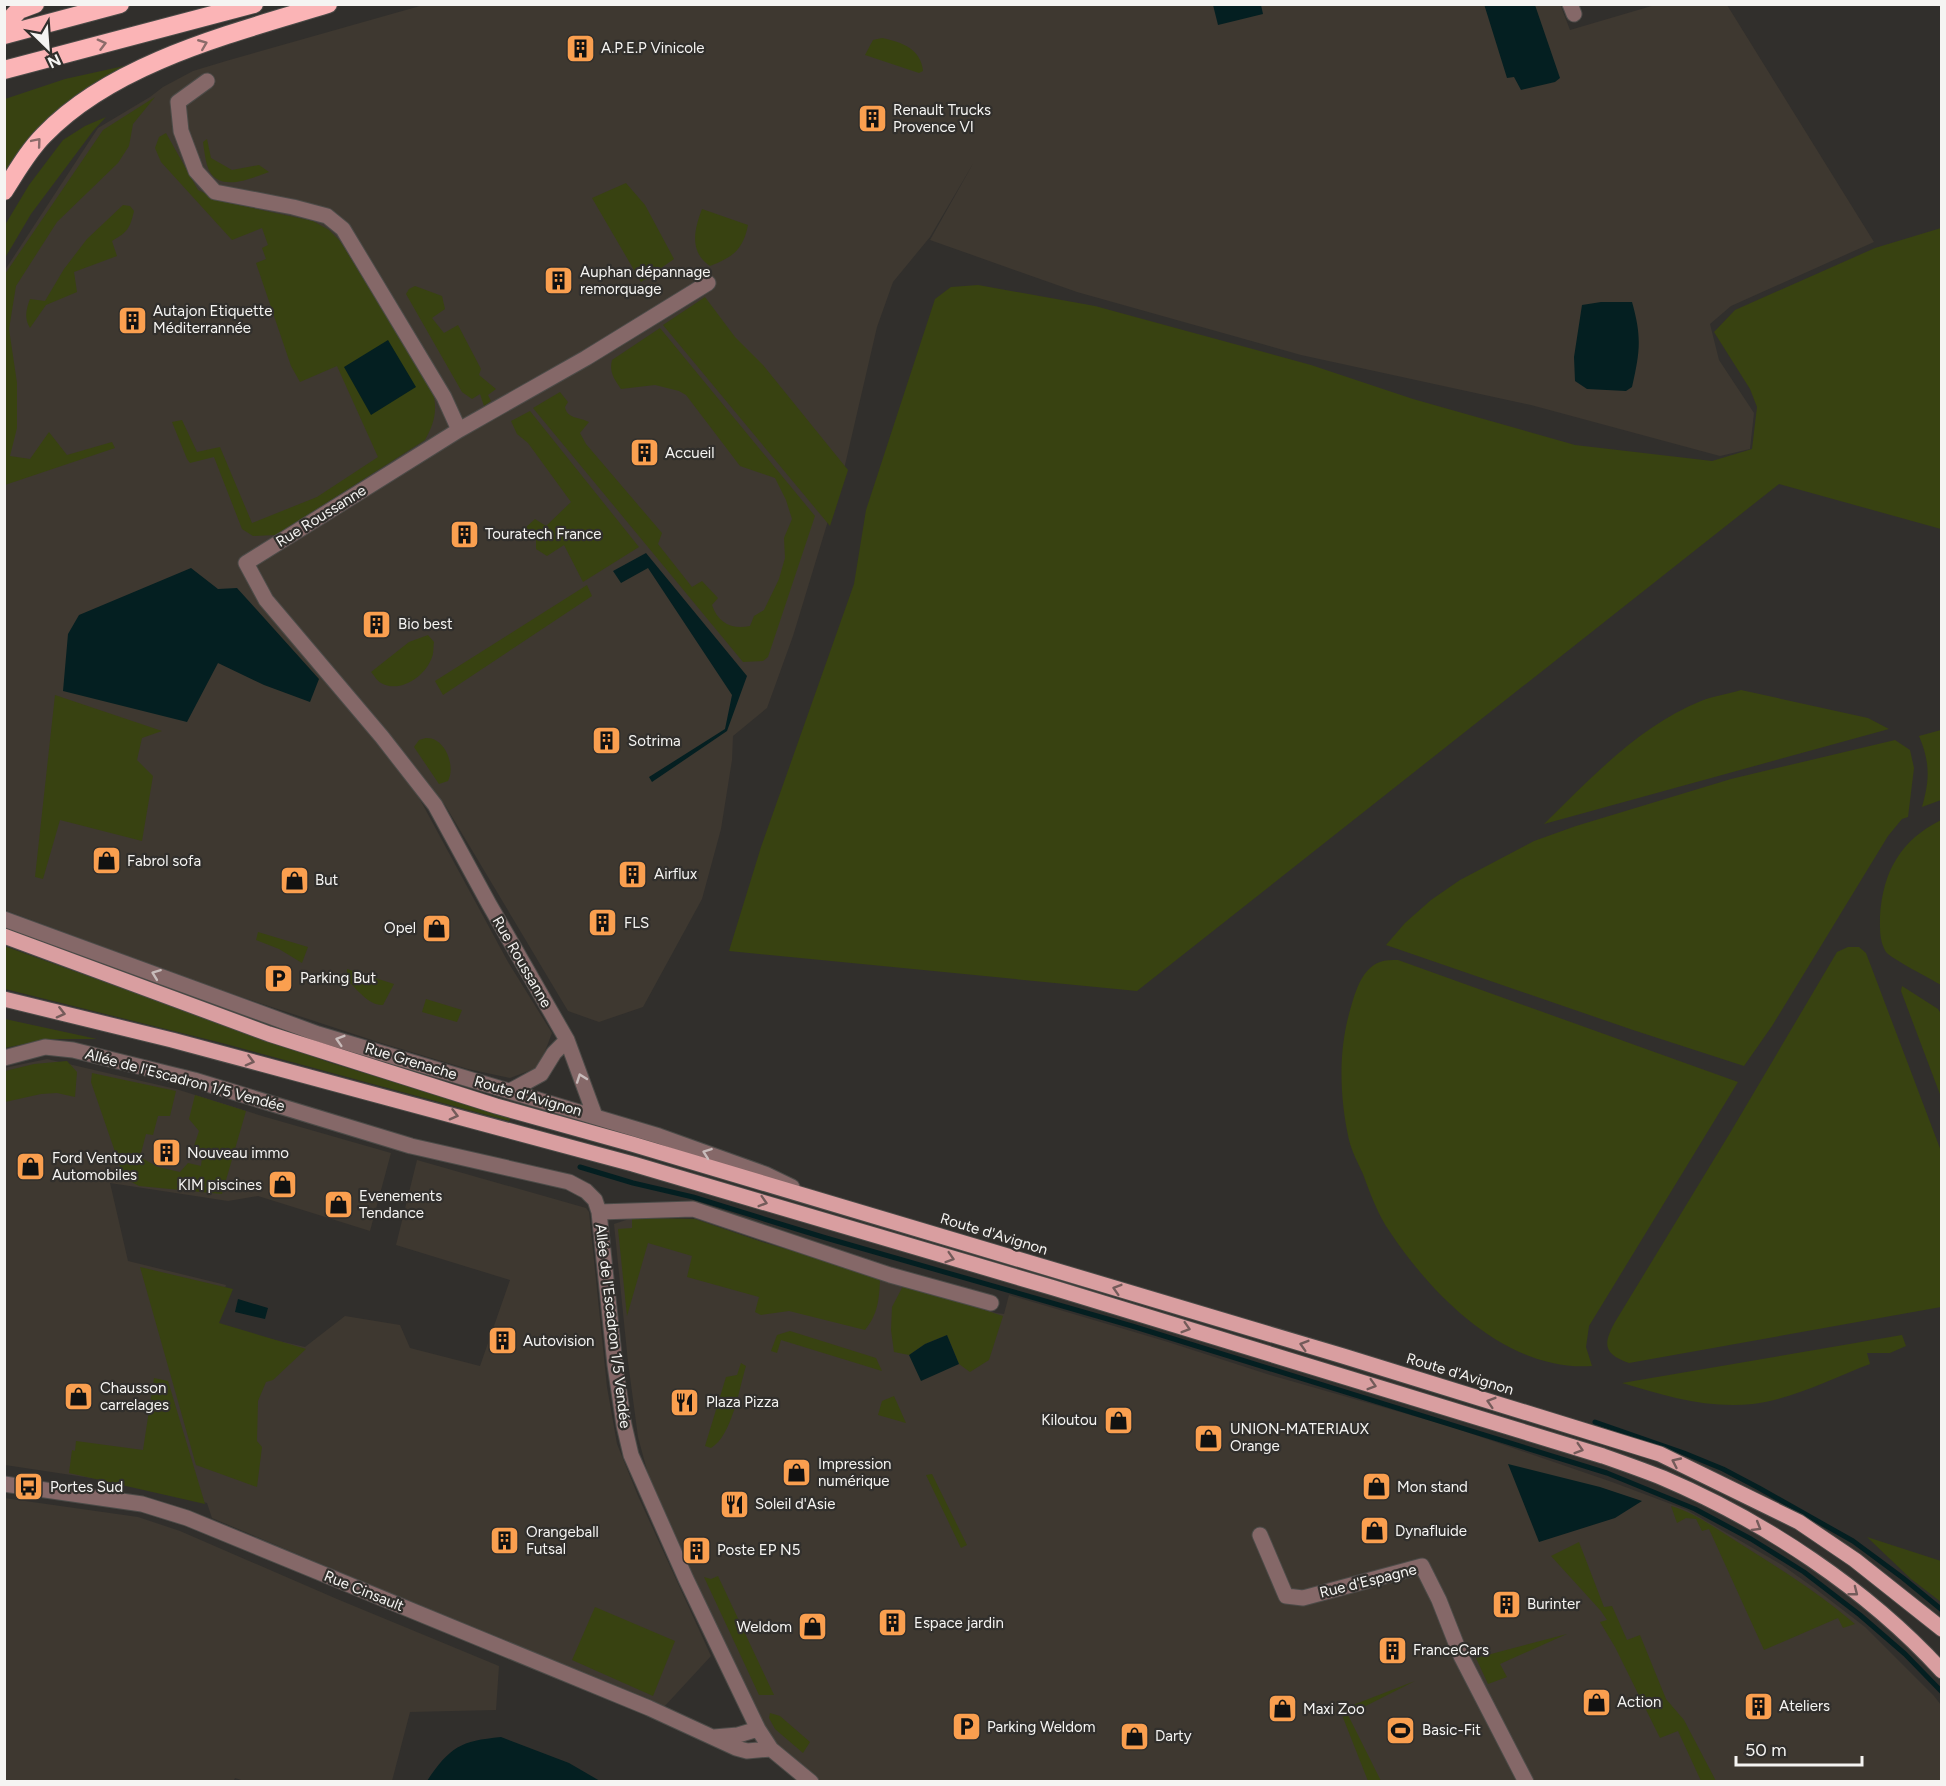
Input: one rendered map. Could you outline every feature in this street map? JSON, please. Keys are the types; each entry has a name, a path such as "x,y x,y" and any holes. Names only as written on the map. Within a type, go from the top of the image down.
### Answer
{"highway":[{"path":"4,26 19,10 35,4"},
{"path":"4,35 120,4"},
{"path":"4,70 254,4"},
{"path":"4,191 43,135 83,100 106,86 221,37 328,4"}],"main road":[{"name":"Route d'Avignon","path":"4,936 269,1034 496,1106 1343,1356 1660,1454 1799,1522 1855,1560 1941,1629"},
{"path":"4,999 172,1040 633,1164 1054,1288 1603,1456 1662,1478 1717,1503 1807,1557 1895,1625 1941,1671"}],"street":[{"path":"207,81 178,102 181,131 196,171 215,192 327,216 343,229 464,428"},
{"name":"Rue Roussanne","path":"595,1116 567,1040 435,805 382,736 266,600 246,563 464,428 586,358 708,283"},
{"name":"Rue Grenache","path":"4,919 318,1034 659,1136 765,1174 819,1200"},
{"path":"510,1091 541,1074 554,1053 567,1040"},
{"name":"Allée de l'Escadron 1/5 Vendée","path":"4,1058 45,1047 73,1050 194,1080 411,1146 569,1182 586,1191 595,1200 602,1229 615,1365 631,1455 690,1588 758,1729 771,1749"},
{"path":"598,1212 693,1209 890,1275 991,1303"},
{"name":"Rue Cinsault","path":"4,1484 142,1504 187,1518 649,1708 711,1737 747,1751 771,1749"},
{"name":"Rue d'Espagne","path":"1260,1535 1286,1596 1303,1598 1422,1566 1439,1600 1461,1656 1526,1782"},
{"path":"711,1737 738,1735 758,1729"},
{"path":"771,1749 811,1782"}],"shaded area":[{"path":"427,4 959,4 960,6 962,4 1560,4 1570,30 1655,5 1727,5 1874,242 1731,306 1710,324 1719,360 1754,413 1750,449 1720,456 1531,405 1301,355 1077,292 930,240 974,162 930,237 893,282 877,327 845,465 793,636 767,708 733,736 732,760 721,829 702,899 643,1007 599,1022 568,1011 445,805 401,769 411,783 508,962 552,1033 539,1067 510,1078 468,1069 378,1042 211,987 5,910 5,270 98,128 163,87 193,71"},
{"path":"47,1059 176,1089 391,1153 370,1231 258,1196 228,1201 110,1183 128,1261 226,1285 214,1326 305,1347 345,1316 400,1325 410,1348 480,1366 510,1280 396,1245 417,1160 586,1208 589,1212 607,1387 617,1444 638,1496 711,1656 663,1708 212,1518 207,1503 151,1487 5,1465 4,1068"},
{"path":"632,1218 695,1219 762,1242 996,1313 1004,1314 1009,1295 1270,1375 1449,1426 1687,1510 1782,1565 1817,1590 1865,1627 1934,1696 1941,1705 1941,1781 821,1781 793,1761 767,1734 753,1709 651,1485 638,1437 614,1224"},
{"path":"4,1498 138,1517 180,1531 499,1666 496,1710 410,1712 392,1781 247,1782 235,1778 233,1782 5,1781"}],"green space":[{"path":"882,38 903,44 914,52 919,57 923,71 919,73 865,55 873,40"},
{"path":"133,64 24,146 5,173 5,99 65,79"},
{"path":"155,97 133,124 129,146 118,163 57,222 16,286 9,329 17,383 17,428 10,456 30,459 49,432 67,455 112,442 115,448 5,485 5,274 103,130"},
{"path":"106,117 31,214 5,258 5,225 29,185 63,140 85,126"},
{"path":"166,133 198,190 224,202 313,221 329,230 340,241 432,389 435,403 434,415 425,440 276,535 253,536 242,529 214,457 190,463 172,422 182,420 197,452 220,447 252,523 317,497 378,457 337,366 300,382 291,366 256,263 266,259 262,248 268,245 262,228 232,240 161,162 155,148 159,137"},
{"path":"207,139 211,158 232,170 259,165 269,172 235,182 218,180 207,165 203,142"},
{"path":"626,183 645,205 674,259 641,282 592,198"},
{"path":"123,205 130,206 134,211 127,229 112,241 117,256 74,272 77,292 46,305 30,328 26,314 30,299 45,301 64,269 87,239"},
{"path":"702,209 748,225 743,241 736,252 710,266 699,254 695,240"},
{"path":"1941,228 1941,529 1779,484 1137,991 729,951 761,847 854,584 866,510 935,299 951,287 978,285 1095,306 1311,365 1413,399 1575,445 1712,461 1752,449 1757,407 1750,389 1714,332 1735,310 1875,248"},
{"path":"415,286 442,296 445,309 432,318 444,333 458,325 481,369 479,375 496,389 488,395 491,401 484,406 480,394 472,399 462,392 406,294"},
{"path":"705,297 735,337 763,365 848,470 830,526 663,325"},
{"path":"660,328 815,516 768,657 763,661 743,662 533,408 560,392 568,402 565,407 568,414 589,422 580,433 586,444 662,533 658,544 692,587 702,581 718,598 712,605 726,624 737,627 750,626 754,616 764,610 779,579 785,558 784,538 792,519 775,478 740,466 686,395 655,385 621,389 618,385 612,372 612,360"},
{"path":"530,411 639,547 583,582 564,545 547,556 536,549 536,533 525,528 535,519 546,526 571,502 528,443 517,434 511,421"},
{"path":"587,585 592,596 443,695 435,681"},
{"path":"428,635 434,642 433,655 424,671 411,681 404,685 388,686 380,682 371,672 409,642"},
{"path":"1741,690 1868,718 1889,729 1544,824 1617,755 1657,724 1701,701"},
{"path":"55,695 162,731 142,738 137,760 153,776 142,841 60,820 43,879 35,877"},
{"path":"1941,730 1941,800 1922,807 1928,771 1919,736"},
{"path":"426,738 439,742 447,754 451,768 448,781 439,784 414,747 419,740"},
{"path":"1895,740 1910,750 1914,768 1908,817 1902,819 1888,836 1772,1026 1744,1066 1386,945 1405,923 1431,900 1460,880 1534,841 1731,779"},
{"path":"1941,820 1941,985 1886,952 1881,939 1880,916 1885,885 1897,859 1915,837"},
{"path":"258,932 308,947 302,963 279,949 256,940"},
{"path":"4,946 331,1063 511,1117 509,1121 222,1043 5,989"},
{"path":"1848,947 1859,947 1866,953 1941,1151 1941,1307 1629,1363 1620,1360 1610,1352 1607,1342 1615,1322 1837,952"},
{"path":"1398,960 1738,1082 1589,1326 1586,1347 1592,1366 1561,1365 1531,1357 1476,1326 1428,1281 1390,1232 1378,1211 1349,1140 1342,1093 1343,1045 1349,1014 1363,977 1367,971 1380,962"},
{"path":"347,969 394,984 383,1005 368,1000 347,980"},
{"path":"1902,986 1938,1009 1941,1014 1941,1097 1901,991"},
{"path":"426,999 462,1010 457,1022 422,1012"},
{"path":"5,1019 97,1039 48,1039 5,1048"},
{"path":"67,1061 77,1072 75,1097 57,1093 41,1094 5,1102 5,1071 34,1064"},
{"path":"92,1073 176,1091 170,1116 158,1116 153,1135 146,1134 140,1157 158,1167 180,1172 188,1163 201,1166 203,1150 194,1146 199,1131 189,1119 195,1095 246,1111 222,1194 139,1186 124,1178 91,1082"},
{"path":"632,1218 695,1219 762,1242 862,1271 880,1280 875,1312 865,1330 789,1311 761,1315 755,1312 759,1297 687,1277 692,1256 648,1243 627,1316 618,1229 632,1228"},
{"path":"140,1267 233,1289 219,1323 306,1349 273,1380 266,1382 258,1401 257,1441 262,1447 257,1487 196,1465"},
{"path":"904,1284 1003,1316 989,1360 970,1372 959,1364 947,1335 925,1344 909,1355 894,1352 891,1330 892,1307"},
{"path":"790,1331 876,1358 882,1371 781,1340 777,1353 771,1351 777,1335"},
{"path":"1902,1335 1906,1346 1890,1353 1867,1353 1870,1364 1798,1393 1753,1404 1703,1403 1670,1397 1622,1383"},
{"path":"741,1363 746,1366 729,1423 718,1442 711,1448 705,1446 726,1377 737,1375"},
{"path":"154,1378 168,1381 205,1504 69,1473 72,1450 75,1451 76,1441 143,1450"},
{"path":"894,1396 906,1423 878,1415 882,1401"},
{"path":"932,1474 967,1545 961,1548 926,1475"},
{"path":"1671,1506 1705,1521 1812,1591 1855,1624 1843,1628 1838,1618 1764,1650 1709,1529 1702,1531 1696,1519 1686,1518 1677,1523"},
{"path":"1867,1537 1941,1561 1941,1602 1911,1579"},
{"path":"1579,1542 1604,1607 1612,1606 1627,1640 1640,1635 1666,1699 1684,1720 1716,1781 1701,1781 1678,1731 1660,1738 1615,1647 1600,1622 1607,1620 1551,1556"},
{"path":"718,1576 774,1695 759,1695 704,1577 711,1579"},
{"path":"595,1607 675,1641 653,1696 572,1660"},
{"path":"1567,1634 1500,1664 1507,1677 1488,1684 1476,1658"},
{"path":"1415,1681 1348,1715 1381,1781 1368,1781 1340,1710"},
{"path":"770,1713 780,1716 810,1742 803,1753 775,1729 769,1718"}],"water":[{"path":"1484,4 1535,5 1560,78 1555,82 1521,90 1514,77 1507,78"},
{"path":"1213,5 1261,5 1263,14 1218,25"},
{"path":"1601,302 1632,302 1639,335 1638,354 1632,387 1626,391 1587,389 1575,381 1574,357 1582,305"},
{"path":"388,340 416,387 371,415 344,367"},
{"path":"646,553 747,676 727,731 652,782 649,777 725,729 732,695 648,568 621,583 613,571"},
{"path":"191,568 218,589 237,588 319,679 310,702 264,685 218,663 187,722 63,691 68,634 79,615"},
{"path":"238,1299 268,1308 265,1319 235,1312"},
{"path":"947,1335 959,1364 921,1381 909,1355 925,1344"},
{"path":"1508,1464 1600,1487 1642,1501 1615,1518 1539,1542"},
{"path":"501,1737 569,1763 600,1781 427,1781 442,1760 457,1748 475,1741"}],"waterway":[{"path":"580,1167 633,1183 693,1197 826,1238 1132,1326 1607,1473 1695,1509 1751,1539 1804,1572 1860,1615 1905,1654 1942,1692"},
{"path":"1595,1422 1684,1453 1723,1469 1759,1488 1853,1541 1942,1610"}],"place":[{"name":"A.P.E.P Vinicole","path":"580,48"},
{"name":"Renault Trucks Provence VI","path":"872,119"},
{"name":"Auphan dépannage remorquage","path":"559,281"},
{"name":"Autajon Etiquette Méditerrannée","path":"132,320"},
{"name":"Accueil","path":"644,453"},
{"name":"Touratech France","path":"464,534"},
{"name":"Bio best","path":"377,624"},
{"name":"Sotrima","path":"607,741"},
{"name":"Fabrol sofa","path":"106,861"},
{"name":"Airflux","path":"633,874"},
{"name":"But","path":"294,880"},
{"name":"FLS","path":"603,923"},
{"name":"Opel","path":"437,928"},
{"name":"Parking But","path":"279,978"},
{"name":"Nouveau immo","path":"166,1153"},
{"name":"Ford Ventoux Automobiles","path":"31,1167"},
{"name":"KIM piscines","path":"283,1185"},
{"name":"Evenements Tendance","path":"338,1205"},
{"name":"Autovision","path":"502,1341"},
{"name":"Chausson carrelages","path":"79,1397"},
{"name":"Plaza Pizza","path":"685,1402"},
{"name":"Kiloutou","path":"1118,1420"},
{"name":"UNION-MATERIAUX Orange","path":"1209,1438"},
{"name":"Impression numérique","path":"797,1473"},
{"name":"Portes Sud","path":"29,1487"},
{"name":"Mon stand","path":"1376,1487"},
{"name":"Soleil d'Asie","path":"734,1504"},
{"name":"Dynafluide","path":"1374,1531"},
{"name":"Orangeball Futsal","path":"505,1541"},
{"name":"Poste EP N5","path":"696,1550"},
{"name":"Burinter","path":"1506,1604"},
{"name":"Espace jardin","path":"893,1623"},
{"name":"Weldom","path":"813,1627"},
{"name":"FranceCars","path":"1392,1650"},
{"name":"Action","path":"1596,1702"},
{"name":"Ateliers","path":"1758,1706"},
{"name":"Maxi Zoo","path":"1282,1709"},
{"name":"Parking Weldom","path":"966,1727"},
{"name":"Basic-Fit","path":"1401,1730"},
{"name":"Darty","path":"1134,1736"}]}
